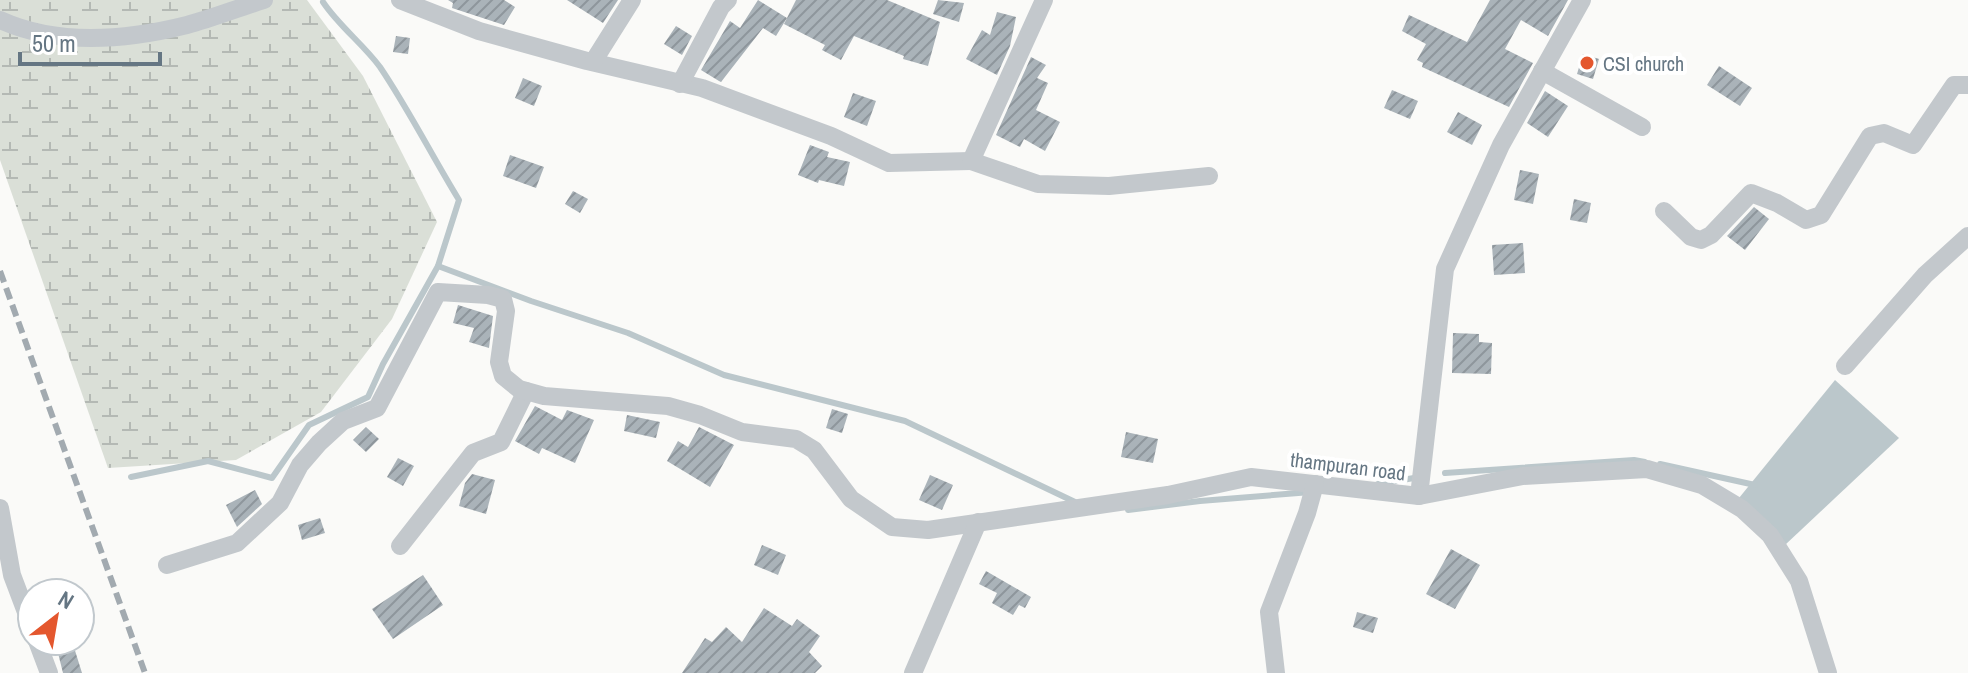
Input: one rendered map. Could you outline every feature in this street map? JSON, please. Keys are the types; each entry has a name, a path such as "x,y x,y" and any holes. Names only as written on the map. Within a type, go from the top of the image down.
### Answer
{"street":[{"path":"0,20 24,31 76,38 132,35 188,25 264,0"},
{"path":"400,0 479,31 702,88 831,136 889,163 971,161 1038,184 1109,186 1209,176"},
{"path":"593,62 632,0"},
{"path":"680,84 721,7 728,0"},
{"path":"971,161 1044,0"},
{"path":"1419,496 1445,269 1501,145 1582,0"},
{"path":"1542,71 1642,127"},
{"path":"1664,211 1691,237 1701,240 1711,235 1751,193 1777,203 1806,220 1821,215 1870,136 1884,133 1913,145 1954,85 1968,85"},
{"path":"1845,366 1925,275 1968,236"},
{"path":"167,565 237,543 280,503 300,465 319,443 343,421 377,408 438,292 503,299 506,311 499,362 503,376 526,391 501,442 473,453 400,546"},
{"name":"thampuran road","path":"526,391 544,396 668,406 742,432 796,439 814,450 851,499 892,527 928,530 1168,495 1251,477 1419,496 1523,476 1647,469 1702,485 1742,509 1770,535 1799,581 1828,673"},
{"path":"1276,673 1269,612 1315,485"},
{"path":"0,508 6,578 16,597"},
{"path":"913,673 978,522"}],"green space":[{"path":"0,0 307,0 363,76 437,222 392,319 321,412 236,460 108,468 0,160"}],"shaded area":[{"path":"1835,380 1899,438 1785,545 1739,498"}],"building":[{"path":"448,0 504,0 515,7 504,25 452,8 453,3"},
{"path":"567,0 618,0 603,23"},
{"path":"758,0 787,18 776,36 763,28 721,82 701,70 730,21 740,28"},
{"path":"796,0 887,0 940,22 928,66 903,59 904,56 854,36 841,60 822,50 825,45 784,24"},
{"path":"938,0 964,3 959,22 933,14"},
{"path":"1490,0 1568,0 1548,36 1521,20 1505,49 1533,63 1509,107 1422,67 1423,63 1417,60 1426,44 1402,31 1409,15 1467,42"},
{"path":"997,12 1016,17 1010,46 997,75 966,59 982,30 990,35"},
{"path":"676,26 692,36 682,55 664,44"},
{"path":"396,36 410,38 408,54 393,52"},
{"path":"1583,54 1599,59 1593,79 1577,74"},
{"path":"1031,57 1046,65 1037,78 1048,83 1036,110 1060,122 1045,151 1024,139 1020,147 996,135"},
{"path":"1719,66 1752,88 1740,106 1707,85"},
{"path":"523,78 542,86 534,106 515,98"},
{"path":"1392,90 1418,101 1410,119 1384,108"},
{"path":"1545,91 1568,106 1548,137 1527,123"},
{"path":"853,93 876,101 867,126 844,117"},
{"path":"1458,112 1482,125 1472,145 1447,132"},
{"path":"810,145 829,152 827,157 850,162 844,186 819,180 818,183 798,175"},
{"path":"510,155 544,167 536,188 503,176"},
{"path":"1520,170 1539,174 1533,204 1514,200"},
{"path":"573,191 588,199 580,213 565,204"},
{"path":"1574,199 1591,203 1587,223 1570,220"},
{"path":"1754,207 1769,219 1745,250 1727,236"},
{"path":"1523,243 1525,273 1494,275 1492,245"},
{"path":"458,305 493,316 489,348 469,342 474,328 453,323"},
{"path":"1453,333 1479,334 1479,342 1492,343 1491,374 1452,373"},
{"path":"535,406 562,420 567,410 594,420 575,463 542,448 539,454 515,441"},
{"path":"832,409 848,414 842,433 826,428"},
{"path":"627,415 660,422 656,438 624,431"},
{"path":"366,427 379,439 366,452 353,440"},
{"path":"699,427 734,445 710,487 667,461 678,441 688,447"},
{"path":"1126,432 1158,439 1153,463 1121,457"},
{"path":"398,458 414,466 403,486 387,477"},
{"path":"472,474 495,480 486,514 459,506 465,483"},
{"path":"930,475 953,485 942,510 919,500"},
{"path":"255,490 262,504 237,527 226,505"},
{"path":"320,518 325,533 302,540 298,525"},
{"path":"762,545 786,555 778,575 754,565"},
{"path":"1451,549 1480,565 1455,609 1426,594"},
{"path":"986,571 1031,597 1025,608 1019,605 1013,615 992,603 997,593 979,584"},
{"path":"423,575 443,605 393,639 372,609"},
{"path":"764,608 792,626 797,619 820,636 809,652 822,666 815,673 682,673 705,638 712,642 726,627 742,642"},
{"path":"1357,612 1378,618 1373,633 1353,627"},
{"path":"59,657 77,657 82,673 63,673"}],"waterway":[{"path":"131,477 208,461 272,478 309,425 368,397 438,266 459,200 380,67 323,2"},
{"path":"438,266 628,333 724,375 905,421 1075,502"},
{"path":"1445,473 1634,460 1645,462"},
{"path":"1660,464 1755,485"},
{"path":"1378,484 1414,478"},
{"path":"1128,510 1311,492"}],"railway":[{"path":"0,271 145,673"}],"place":[{"name":"CSI church","path":"1587,63"}]}
